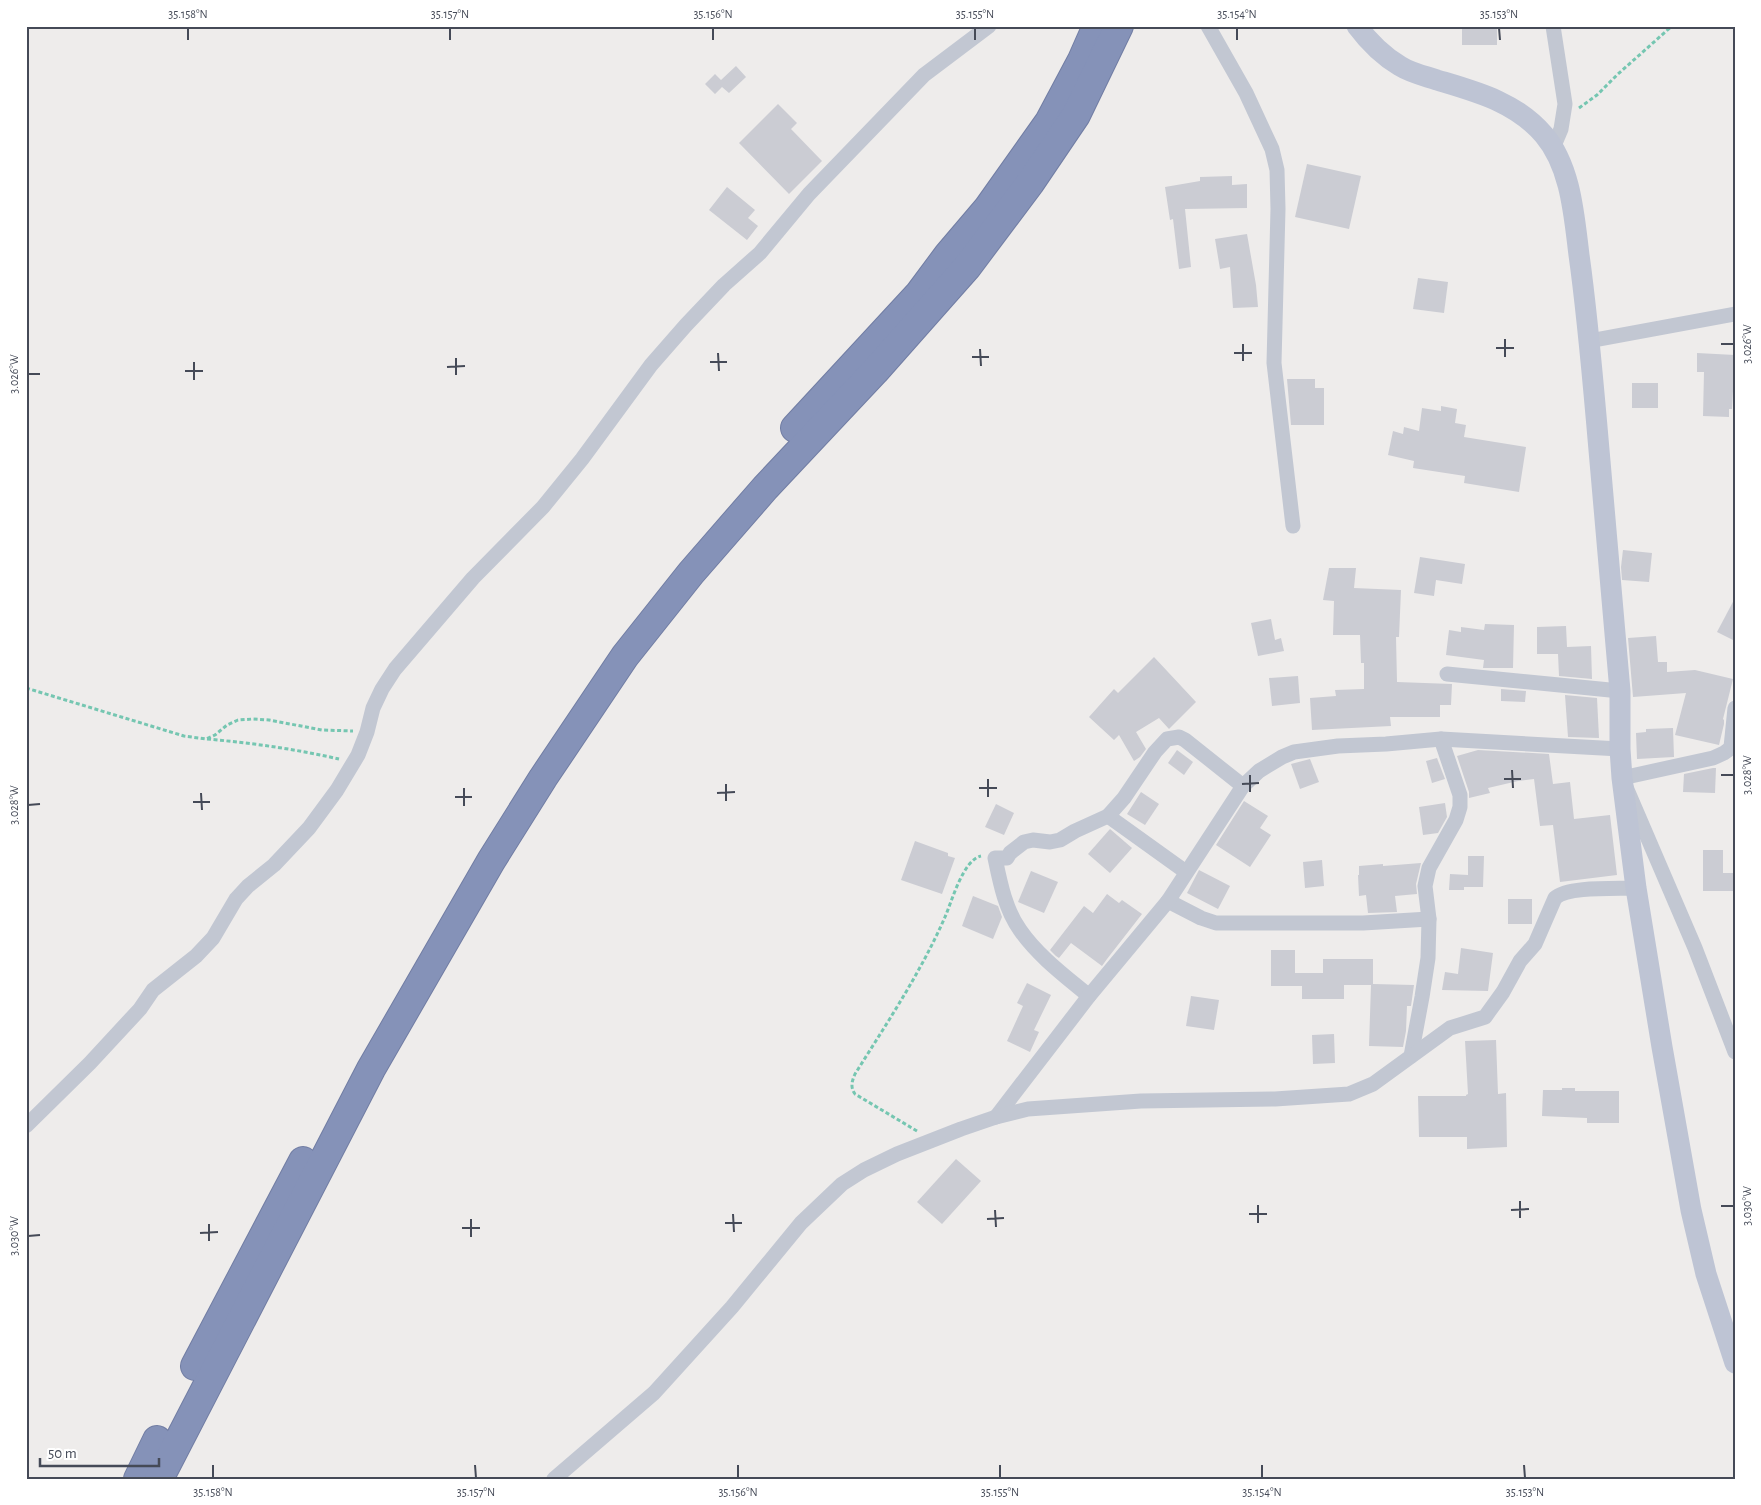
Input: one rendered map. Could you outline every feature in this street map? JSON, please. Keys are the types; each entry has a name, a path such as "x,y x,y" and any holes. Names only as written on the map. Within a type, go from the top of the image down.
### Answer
{"highway":[{"path":"138,1479 256,1248 393,992 476,851 528,768 610,647 645,600 749,477 919,294 988,208 1049,122 1082,60 1097,26"},
{"path":"159,1479 371,1069 491,862 548,770 625,656 691,573 765,488 875,371 967,267 1030,183 1072,122 1120,26"}],"main road":[{"path":"1357,26 1370,42 1402,67 1493,98 1510,106 1527,118 1553,148 1562,166 1569,190 1582,271 1589,341 1620,691 1622,778 1636,888 1663,1056 1691,1210 1706,1274 1735,1363"}],"street":[{"path":"26,1126 90,1063 140,1009 153,990 202,950 213,938 236,899 248,886 274,865 309,828 337,790 358,755 373,708 395,669 473,578 548,500 582,459 651,365 686,325 724,285 760,253 809,194 924,75 989,26"},
{"path":"1208,26 1246,93 1272,149 1277,170 1278,209 1274,363 1293,526"},
{"path":"1553,26 1564,91 1564,118 1562,129 1553,148"},
{"path":"1589,341 1735,314"},
{"path":"1447,674 1620,691"},
{"path":"1735,708 1733,746 1724,753 1713,758 1622,778 1695,948 1735,1052"},
{"path":"1089,996 1042,956 1019,930 1001,887 995,858 1007,858 1015,849 1028,841 1050,842 1060,840 1108,816 1124,798 1155,752 1167,739 1173,737 1185,740 1243,786"},
{"path":"1411,1056 1428,958 1429,918 1426,886 1429,868 1456,820 1460,807 1460,795 1441,739"},
{"path":"996,1116 1089,996 1168,901 1243,786 1259,771 1282,756 1294,752 1338,746 1441,739 1620,749"},
{"path":"1108,816 1186,872"},
{"path":"554,1479 654,1393 732,1307 800,1223 842,1184 864,1170 897,1154 996,1116 1028,1109 1141,1101 1275,1099 1349,1094 1373,1084 1450,1028 1485,1017 1503,992 1520,961 1535,944 1555,898 1559,894 1574,891 1636,888"},
{"path":"1168,901 1201,918 1216,923 1363,923 1429,918"}],"path":[{"path":"1564,118 1597,95 1672,26"},
{"path":"26,688 184,736 256,743 305,751 353,763"},
{"path":"206,739 238,720 253,719 269,720 322,730 366,732"},
{"path":"933,1140 858,1097 853,1092 851,1085 855,1074 909,988 936,936 966,868 979,856 995,858"}],"building":[{"path":"1462,26 1497,26 1497,45 1462,45"},
{"path":"736,66 746,77 729,93 722,87 715,94 705,84 715,74 721,80"},
{"path":"778,104 797,123 791,129 822,161 789,194 739,143"},
{"path":"1307,164 1361,176 1349,229 1295,217"},
{"path":"1232,176 1232,185 1247,184 1247,208 1185,209 1191,267 1179,269 1173,219 1170,220 1165,187 1200,181 1200,177"},
{"path":"727,187 755,210 748,218 758,226 747,240 709,210"},
{"path":"1247,234 1258,307 1233,308 1230,267 1220,269 1215,239"},
{"path":"1418,278 1448,282 1444,313 1413,309"},
{"path":"1697,353 1735,355 1732,409 1729,409 1729,417 1703,416 1704,372 1697,372"},
{"path":"1287,379 1315,379 1315,388 1324,388 1324,425 1291,425"},
{"path":"1632,383 1658,383 1658,408 1632,408"},
{"path":"1441,406 1457,409 1455,423 1466,425 1464,437 1526,447 1519,492 1464,483 1465,476 1413,468 1414,461 1388,455 1393,431 1403,434 1404,427 1419,431 1422,408 1441,411"},
{"path":"1623,550 1652,553 1649,582 1622,580"},
{"path":"1420,557 1465,564 1462,584 1436,580 1434,596 1414,593"},
{"path":"1329,568 1356,568 1354,588 1401,590 1399,637 1396,637 1397,682 1452,684 1451,705 1440,705 1440,717 1390,717 1391,726 1312,730 1310,698 1336,696 1335,690 1364,689 1364,663 1361,663 1360,635 1333,635 1334,601 1323,600"},
{"path":"1735,598 1735,641 1717,632"},
{"path":"1271,619 1275,640 1281,638 1284,651 1258,656 1251,623"},
{"path":"1485,624 1514,625 1513,668 1483,668 1484,660 1446,655 1449,630 1461,632 1461,627 1484,630"},
{"path":"1566,626 1567,647 1591,646 1592,679 1559,676 1558,654 1537,654 1537,627"},
{"path":"1656,636 1658,662 1667,662 1667,672 1695,670 1733,679 1719,745 1675,735 1686,693 1633,697 1628,638"},
{"path":"1154,657 1196,702 1169,729 1159,718 1136,732 1146,749 1134,761 1119,735 1114,740 1089,717 1114,689 1118,693"},
{"path":"1298,676 1300,703 1272,706 1269,678"},
{"path":"1501,689 1526,691 1525,702 1501,701"},
{"path":"1565,695 1597,698 1599,738 1568,737"},
{"path":"1673,728 1674,757 1637,759 1636,733 1646,732 1646,729"},
{"path":"1177,750 1193,762 1184,775 1168,763"},
{"path":"1478,750 1549,754 1553,784 1570,782 1574,819 1610,815 1617,875 1560,882 1553,825 1540,826 1534,779 1488,788 1490,793 1469,798 1469,792 1457,756"},
{"path":"1437,758 1445,779 1432,783 1426,761"},
{"path":"1310,759 1319,782 1300,789 1291,764"},
{"path":"1716,768 1715,793 1683,792 1684,774"},
{"path":"1141,792 1159,804 1145,825 1127,814"},
{"path":"1244,801 1268,816 1260,828 1271,835 1250,867 1216,845"},
{"path":"1445,803 1447,817 1438,833 1423,835 1419,807"},
{"path":"996,804 1014,813 1004,835 985,827"},
{"path":"1110,829 1132,848 1110,873 1088,854"},
{"path":"915,841 948,853 948,856 955,858 942,894 901,880"},
{"path":"1703,850 1723,850 1723,873 1735,873 1735,891 1703,891"},
{"path":"1468,856 1484,856 1483,887 1464,887 1464,890 1449,890 1450,874 1468,875"},
{"path":"1322,860 1324,886 1305,888 1303,862"},
{"path":"1421,863 1416,884 1417,894 1395,896 1397,912 1368,913 1366,895 1359,896 1359,866"},
{"path":"1199,870 1230,886 1218,909 1187,893"},
{"path":"1031,871 1058,882 1044,913 1018,902"},
{"path":"1107,894 1119,903 1122,900 1142,914 1102,966 1071,943 1059,958 1056,956 1050,950 1084,906 1093,913"},
{"path":"973,896 998,906 1002,917 993,939 962,926"},
{"path":"1508,899 1532,899 1532,924 1508,924"},
{"path":"1461,948 1493,953 1488,991 1442,990 1445,972 1458,974"},
{"path":"1271,950 1295,950 1295,973 1323,973 1323,959 1373,959 1373,984 1414,985 1411,1006 1407,1006 1403,1047 1369,1046 1371,985 1344,985 1344,999 1302,999 1302,986 1271,986"},
{"path":"1027,983 1051,995 1034,1030 1039,1032 1030,1052 1007,1041 1023,1006 1017,1003"},
{"path":"1191,996 1219,1000 1214,1030 1186,1026"},
{"path":"1334,1034 1335,1063 1313,1064 1312,1035"},
{"path":"1496,1040 1498,1094 1506,1093 1507,1147 1467,1149 1467,1137 1419,1137 1418,1096 1466,1096 1468,1094 1465,1041"},
{"path":"1562,1088 1575,1088 1575,1091 1619,1091 1619,1123 1587,1123 1587,1118 1542,1116 1543,1090 1562,1090"},
{"path":"956,1159 981,1181 942,1224 917,1202"}]}
